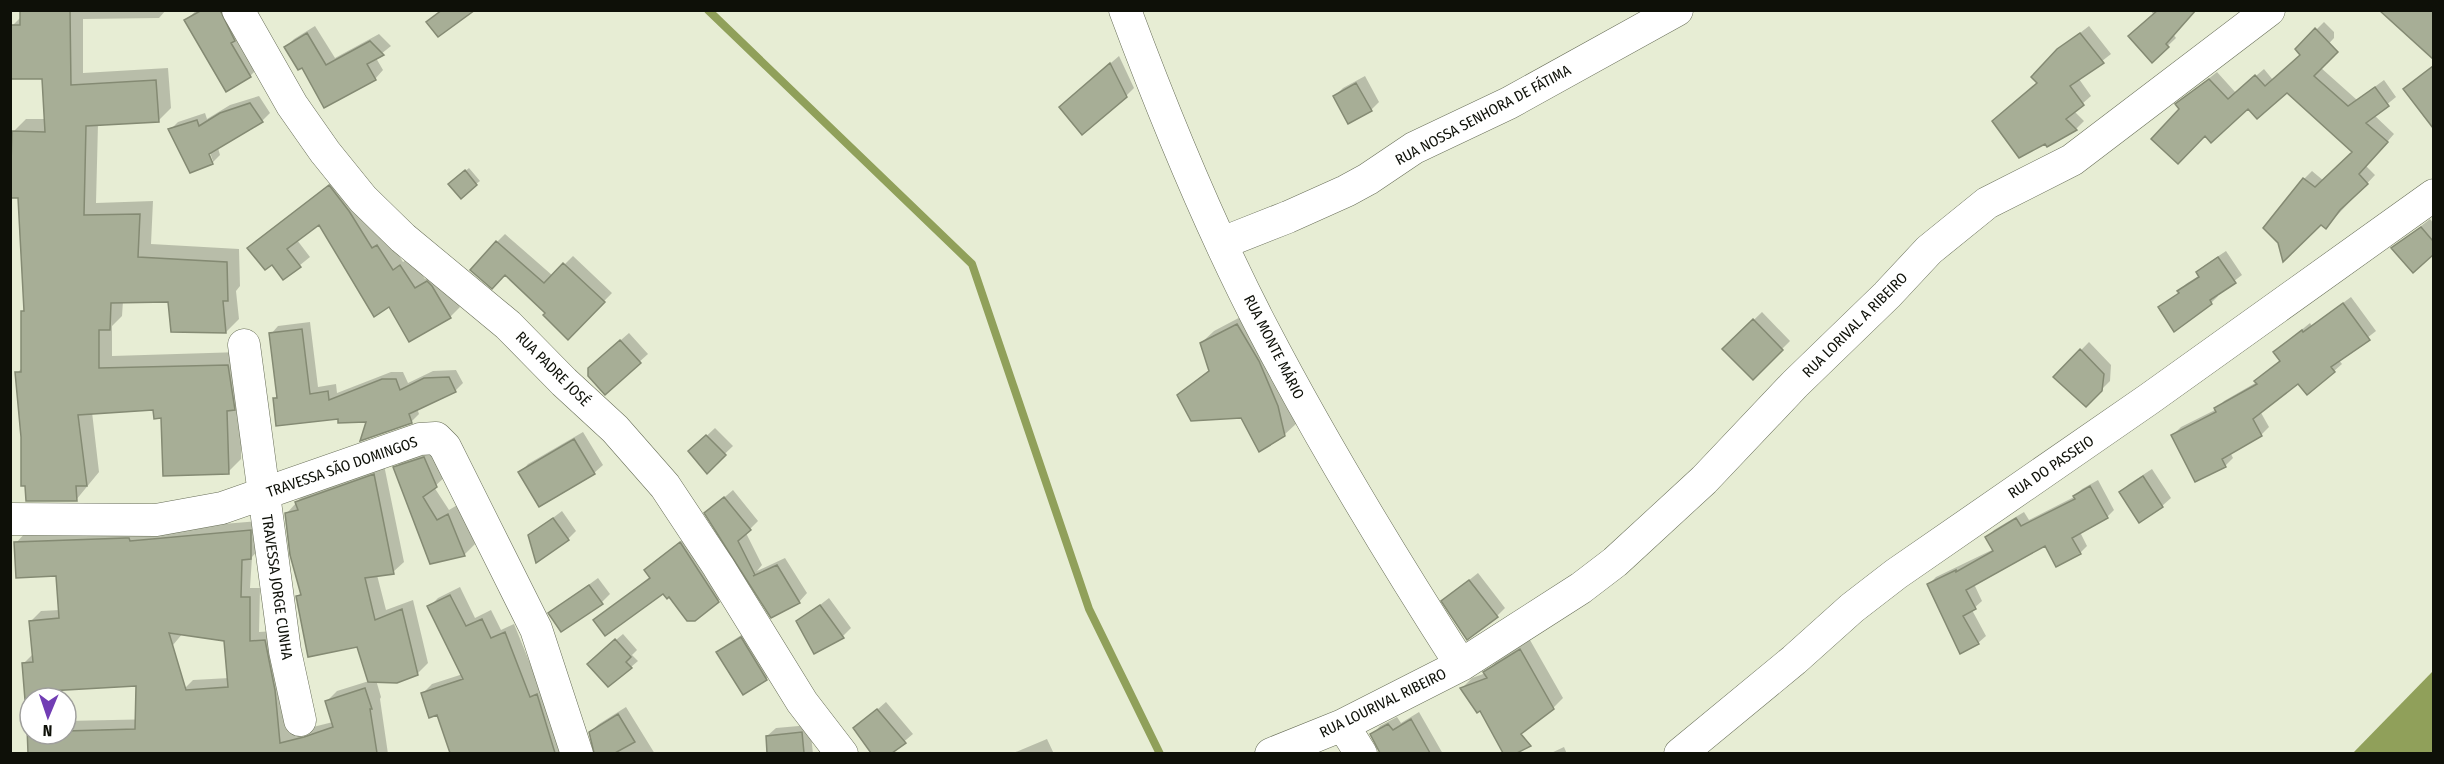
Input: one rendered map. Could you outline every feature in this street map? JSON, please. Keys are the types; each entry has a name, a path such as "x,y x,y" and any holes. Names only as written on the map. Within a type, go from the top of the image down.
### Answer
{"street":[{"name":"RUA PADRE JOSÉ","path":"238,10 292,105 363,200 403,238 508,325 564,382 615,429 665,486 718,566 802,702 842,753"},
{"name":"RUA MONTE MÁRIO","path":"1125,10 1166,119 1263,330 1394,560 1461,665"},
{"name":"RUA NOSSA SENHORA DE FÁTIMA","path":"1222,243 1288,218 1346,191 1414,148 1509,103 1677,10"},
{"name":"RUA LORIVAL A RIBEIRO","path":"1461,665 1554,607 1615,562 1704,480 1795,384 1887,295 1929,250 1968,218 1999,196 2072,160 2269,10"},
{"name":"RUA DO PASSEIO","path":"1680,753 1794,660 1852,608 1896,574 2149,399 2433,195"},
{"name":"TRAVESSA JORGE CUNHA","path":"243,345 285,651 300,720"},
{"name":"TRAVESSA SÃO DOMINGOS","path":"10,519 156,520 222,508 420,439 436,438 441,441 536,629 577,753"},
{"name":"RUA LOURIVAL RIBEIRO","path":"1271,753 1343,725 1461,665"},
{"path":"1343,725 1361,753"}],"shaded area":[{"path":"2433,671 2433,753 2353,753"}],"building":[{"path":"20,10 70,10 71,85 156,80 159,122 86,126 84,215 140,214 138,257 227,262 228,301 223,301 226,333 171,332 168,302 111,303 110,330 99,330 99,368 228,365 235,410 227,411 229,474 163,476 161,418 154,419 153,410 78,415 87,486 76,486 77,501 26,501 25,486 21,486 21,437 15,372 21,372 21,311 24,311 18,198 10,198 12,131 45,132 42,79 10,79 10,25 20,25"},
{"path":"202,10 220,10 235,41 231,43 251,77 226,92 184,20"},
{"path":"442,10 475,10 438,37 426,22"},
{"path":"2158,10 2196,10 2166,44 2169,47 2152,63 2128,36"},
{"path":"2379,10 2433,10 2433,59"},
{"path":"2315,28 2338,52 2314,76 2348,106 2375,87 2389,106 2366,123 2388,142 2359,174 2368,184 2340,210 2326,229 2321,225 2283,262 2278,243 2263,228 2303,178 2315,187 2352,152 2287,93 2257,119 2248,109 2211,143 2205,136 2178,164 2151,139 2179,109 2175,104 2209,79 2228,99 2255,75 2265,86 2300,55 2295,49"},
{"path":"307,33 326,65 370,41 384,55 367,64 376,80 324,108 302,68 298,70 284,47"},
{"path":"2080,33 2104,63 2070,86 2084,105 2066,119 2077,130 2047,147 2045,144 2019,158 1992,121 2037,83 2031,77 2057,49"},
{"path":"1110,63 1127,97 1082,135 1059,107"},
{"path":"2433,66 2433,128 2403,89"},
{"path":"1356,83 1372,111 1348,124 1333,96"},
{"path":"250,103 263,122 209,154 213,164 190,173 168,129 197,120 199,126 220,113"},
{"path":"465,170 477,185 461,199 448,184"},
{"path":"329,185 349,211 372,248 377,245 393,270 400,265 415,288 427,281 451,318 409,342 389,307 374,317 319,225 287,249 301,267 283,280 272,265 265,270 247,248"},
{"path":"2421,227 2433,241 2433,255 2413,273 2391,248"},
{"path":"496,241 544,283 563,263 605,302 568,340 543,315 545,313 505,275 492,289 470,270"},
{"path":"2218,257 2236,283 2210,300 2212,304 2174,332 2158,307 2199,277 2196,272"},
{"path":"2343,303 2370,340 2331,367 2335,372 2307,395 2298,384 2253,419 2262,436 2222,459 2226,467 2195,482 2171,435 2216,412 2214,408 2257,384 2254,381 2280,361 2273,352"},
{"path":"1753,319 1783,350 1753,380 1722,349"},
{"path":"1237,324 1259,361 1278,406 1285,436 1259,452 1241,418 1191,421 1177,395 1209,371 1200,343"},
{"path":"302,329 310,394 328,391 329,400 382,379 396,379 400,390 424,378 449,377 456,392 409,414 412,423 360,441 366,422 338,423 338,419 276,426 273,398 277,398 269,333"},
{"path":"620,340 641,363 605,395 588,376 588,368"},
{"path":"2080,349 2104,374 2102,391 2086,407 2053,377"},
{"path":"706,435 726,455 707,474 688,451"},
{"path":"574,439 595,474 539,507 518,472"},
{"path":"424,457 437,487 423,497 437,520 448,514 465,556 430,564 393,467"},
{"path":"374,474 394,574 365,578 375,620 402,609 418,675 397,683 368,682 357,647 308,657 296,596 301,595 290,555 285,513 298,510 295,502"},
{"path":"2143,476 2163,507 2139,523 2119,492"},
{"path":"2090,486 2108,518 2072,538 2081,554 2056,567 2045,546 1966,590 1976,609 1963,616 1979,644 1960,654 1927,584 1956,570 1956,572 1993,551 1985,537 2016,518 2021,526 2075,499 2073,496"},
{"path":"724,497 751,530 738,541 755,575 753,576 777,565 800,603 771,618 704,513"},
{"path":"553,518 569,540 536,563 528,535"},
{"path":"251,530 251,559 242,560 241,597 250,597 250,641 265,640 275,690 280,743 333,727 325,701 365,688 372,709 370,709 377,753 28,753 28,746 78,746 78,731 135,729 136,686 78,689 78,686 24,686 22,663 33,662 29,621 59,618 56,576 16,578 14,542 129,538 130,541","holes":["169,633 224,641 228,687 186,690"]},
{"path":"680,542 719,602 695,621 687,621 669,597 667,599 663,594 605,636 593,620 650,578 644,570"},
{"path":"1469,580 1498,617 1467,640 1441,601"},
{"path":"589,585 603,604 561,632 548,613"},
{"path":"450,595 466,626 482,619 491,638 505,632 530,697 537,694 555,753 450,753 437,715 429,718 421,693 463,679 427,606"},
{"path":"820,605 844,638 814,654 796,621"},
{"path":"741,637 767,680 743,695 716,652"},
{"path":"615,639 631,657 626,662 632,668 608,687 587,664"},
{"path":"1520,649 1554,709 1521,734 1531,746 1517,753 1503,753 1480,711 1477,713 1460,688 1487,678 1483,672"},
{"path":"877,709 906,743 892,753 871,753 853,728"},
{"path":"618,714 635,742 615,753 594,753 589,732"},
{"path":"1411,719 1430,753 1380,753 1370,734 1388,724 1393,730"},
{"path":"802,732 804,753 767,753 766,736"}],"waterway":[{"path":"708,10 972,264 1089,609 1160,754"}]}
